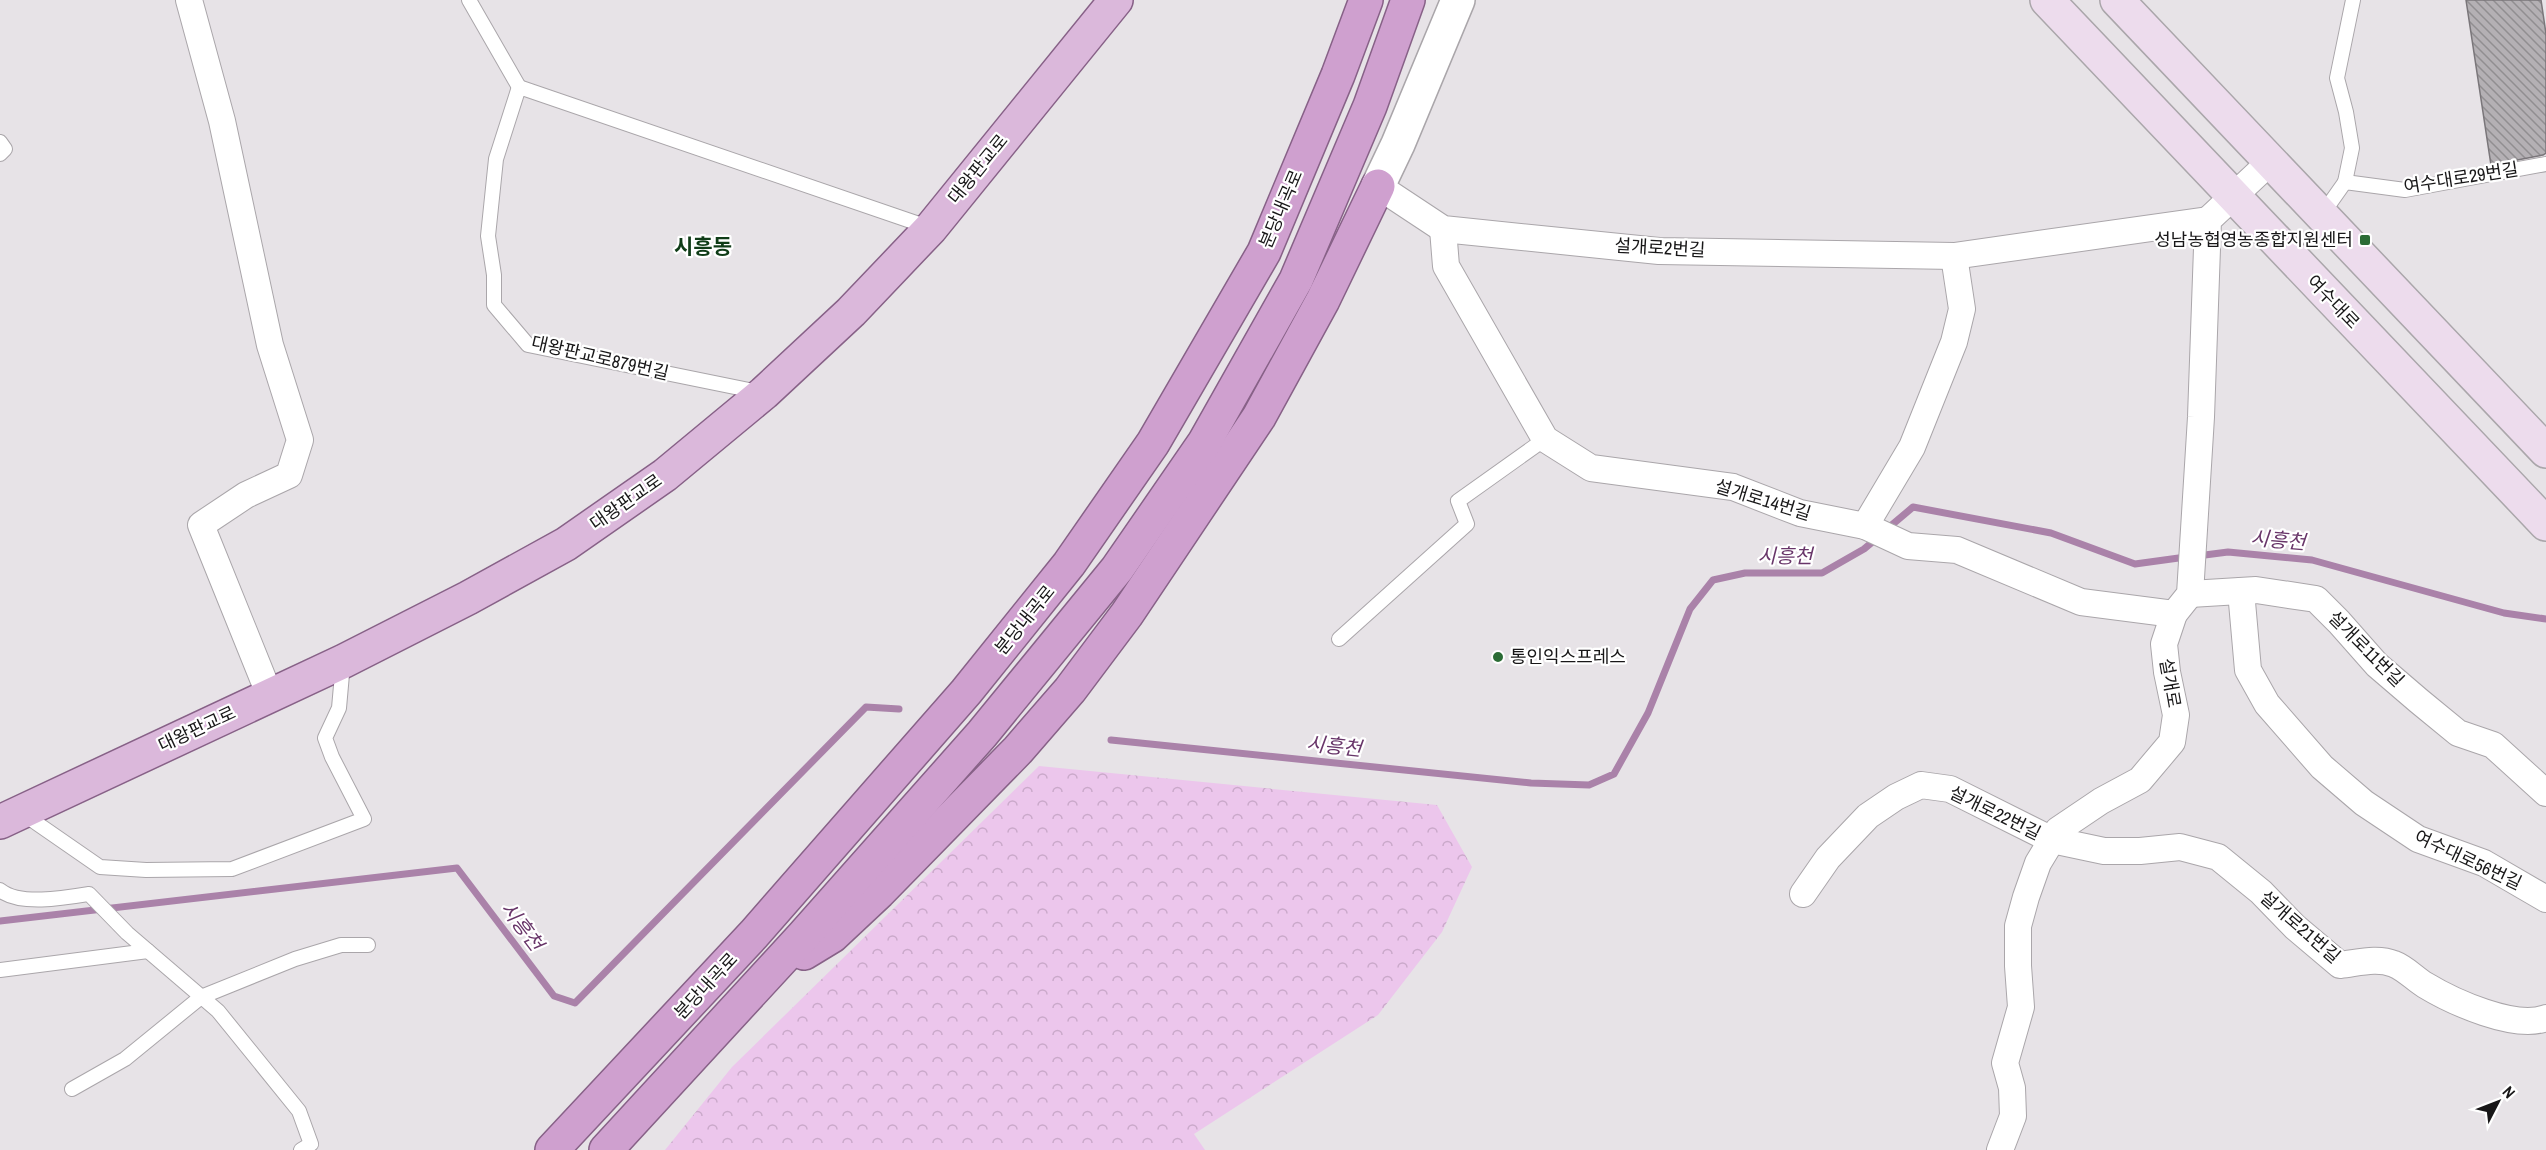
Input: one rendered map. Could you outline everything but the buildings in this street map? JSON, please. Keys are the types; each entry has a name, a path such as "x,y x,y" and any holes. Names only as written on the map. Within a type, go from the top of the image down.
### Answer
{"highway":[{"name":"분당내곡로","path":"552,1150 754,934 966,693 1069,564 1153,443 1264,252 1338,75 1366,0"},
{"name":"분당내곡로","path":"606,1150 764,978 982,734 1117,569 1204,443 1296,280 1370,106 1408,0"},
{"path":"764,978 832,936 879,892 1018,750 1070,690 1127,614 1259,417 1323,300 1378,186"}],"main road":[{"name":"대왕판교로","path":"10,817 344,661 566,544 665,475 764,393 851,312 931,228 1116,0"},
{"name":"여수대로","path":"2047,0 2546,524"},
{"path":"2117,0 2546,451"}],"street":[{"path":"189,0 222,121 270,345 300,440 289,475 246,495 201,525 270,696"},
{"path":"1378,186 1458,0"},
{"path":"2208,220 2270,162"},
{"name":"설개로2번길","path":"1378,186 1443,229 1659,251 1954,256 2208,220"},
{"name":"설개로","path":"2006,1146 2013,1116 2012,1088 2005,1063 2021,1007 2018,926 2038,863 2058,830 2101,801 2140,780 2172,742 2176,714 2164,645 2185,593 2193,542 2208,220"},
{"name":"설개로14번길","path":"1443,229 1446,266 1545,439 1591,468 1733,487 1800,513 1866,526 1908,546 1957,550 2082,602 2185,593"},
{"path":"1866,526 1911,447 1953,342 1962,309 1954,256"},
{"name":"설개로11번길","path":"2185,593 2241,591 2289,594 2316,599 2377,665 2419,701 2458,733 2493,745 2546,793"},
{"name":"여수대로56번길","path":"2241,591 2248,670 2267,704 2322,767 2364,803 2418,838 2484,863 2544,894"},
{"name":"설개로22번길","path":"1803,894 1828,858 1868,816 1896,797 1921,785 1950,789 2052,840"},
{"name":"설개로21번길","path":"2052,840 2104,851 2140,851 2180,847 2218,857 2261,892 2295,927 2340,965 2378,960 2396,964 2426,985 2486,1014 2503,1019 2536,1022 2546,1018"}],"lane":[{"path":"469,0 519,87 931,228"},
{"path":"2321,216 2345,182 2352,148 2337,78 2353,0"},
{"name":"대왕판교로879번길","path":"519,87 496,159 488,236 494,276 494,305 528,345 764,393"},
{"path":"0,142 6,148 0,154"},
{"name":"여수대로29번길","path":"2345,182 2405,190 2546,164"},
{"path":"1339,639 1467,524 1458,501 1545,439"},
{"path":"10,817 100,867 146,870 232,869 364,819 332,757 325,738 339,708 344,661"},
{"path":"0,890 9,898 63,899 89,894 128,933 218,1011 299,1111 311,1144 302,1150"},
{"path":"72,1089 125,1059 201,997 341,945 368,945"},
{"path":"0,970 148,951"}],"green space":[{"path":"1039,766 1437,805 1472,867 1442,932 1378,1015 1194,1134 1205,1150 665,1150 732,1067"}],"waterway":[{"name":"시흥천","path":"1887,529 1913,507 2051,533 2135,564 2186,557"},
{"name":"시흥천","path":"1111,740 1531,783 1589,785 1614,774 1648,713 1690,609 1713,580 1745,573 1822,573 1864,549 1876,539"},
{"name":"시흥천","path":"2197,556 2228,552 2312,560 2504,613 2546,619"},
{"name":"시흥천","path":"0,921 457,868 554,996 575,1003 866,707 899,709"}],"place":[{"name":"성남농협영농종합지원센터","path":"2365,240"},
{"name":"통인익스프레스","path":"1498,657"}],"district":[{"name":"시흥동","path":"703,247"}]}
